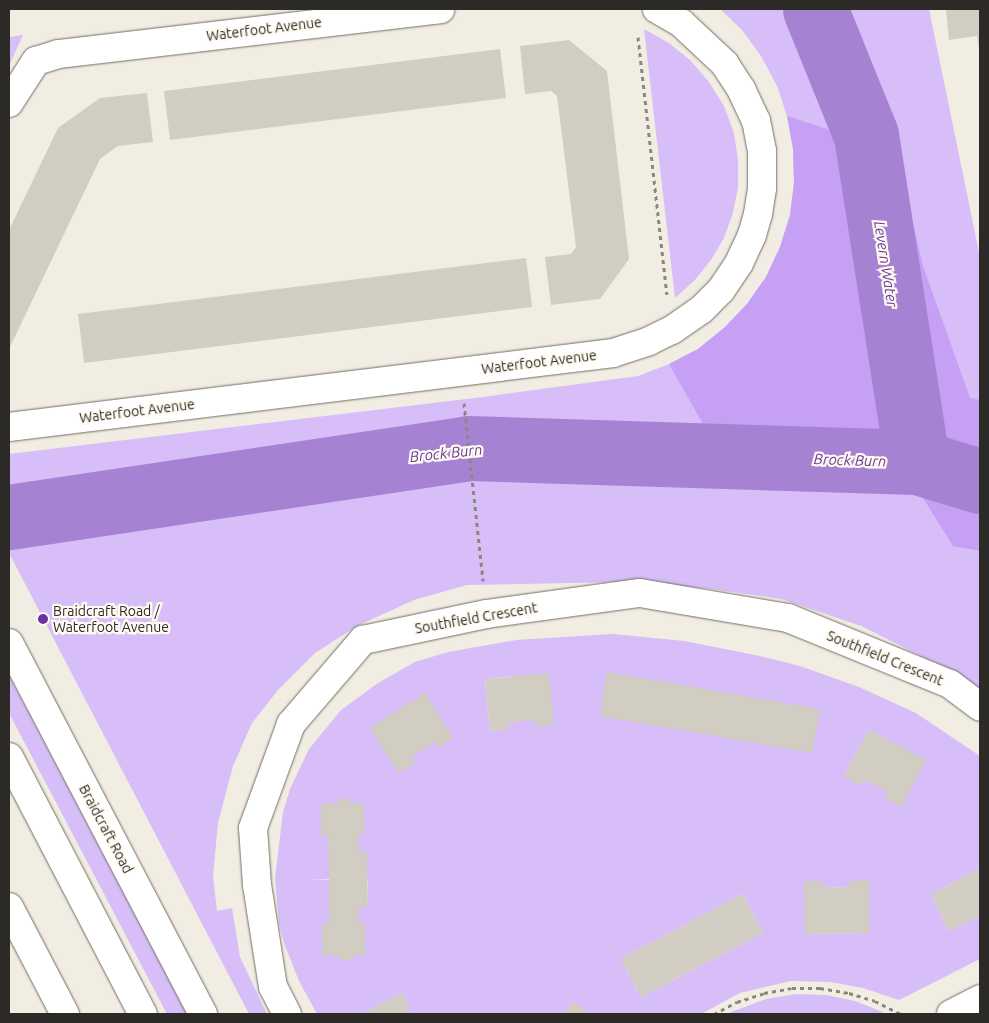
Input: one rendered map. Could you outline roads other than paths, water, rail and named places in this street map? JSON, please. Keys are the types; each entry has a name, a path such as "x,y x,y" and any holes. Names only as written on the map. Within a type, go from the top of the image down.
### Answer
{"street":[{"name":"Waterfoot Avenue","path":"9,103 36,61 59,54 440,9"},
{"name":"Waterfoot Avenue","path":"9,427 613,352 649,341 672,330 701,310 714,297 739,263 752,235 758,214 762,188 762,151 756,121 741,89 725,64 681,23 657,9"},
{"name":"Southfield Crescent","path":"287,1014 273,987 257,885 253,828 291,724 363,640 486,614 640,593 788,618 950,684 980,707"},
{"name":"Braidcraft Road","path":"9,644 203,1014"},
{"path":"9,757 143,1014"},
{"path":"9,907 65,1014"},
{"path":"955,1013 980,999"}],"waterway":[{"name":"Levern Water","path":"815,9 866,135 917,462 980,481"},
{"name":"Brock Burn","path":"9,517 468,448 917,462"}],"place":[{"name":"Braidcraft Road / Waterfoot Avenue","path":"43,619"}]}
